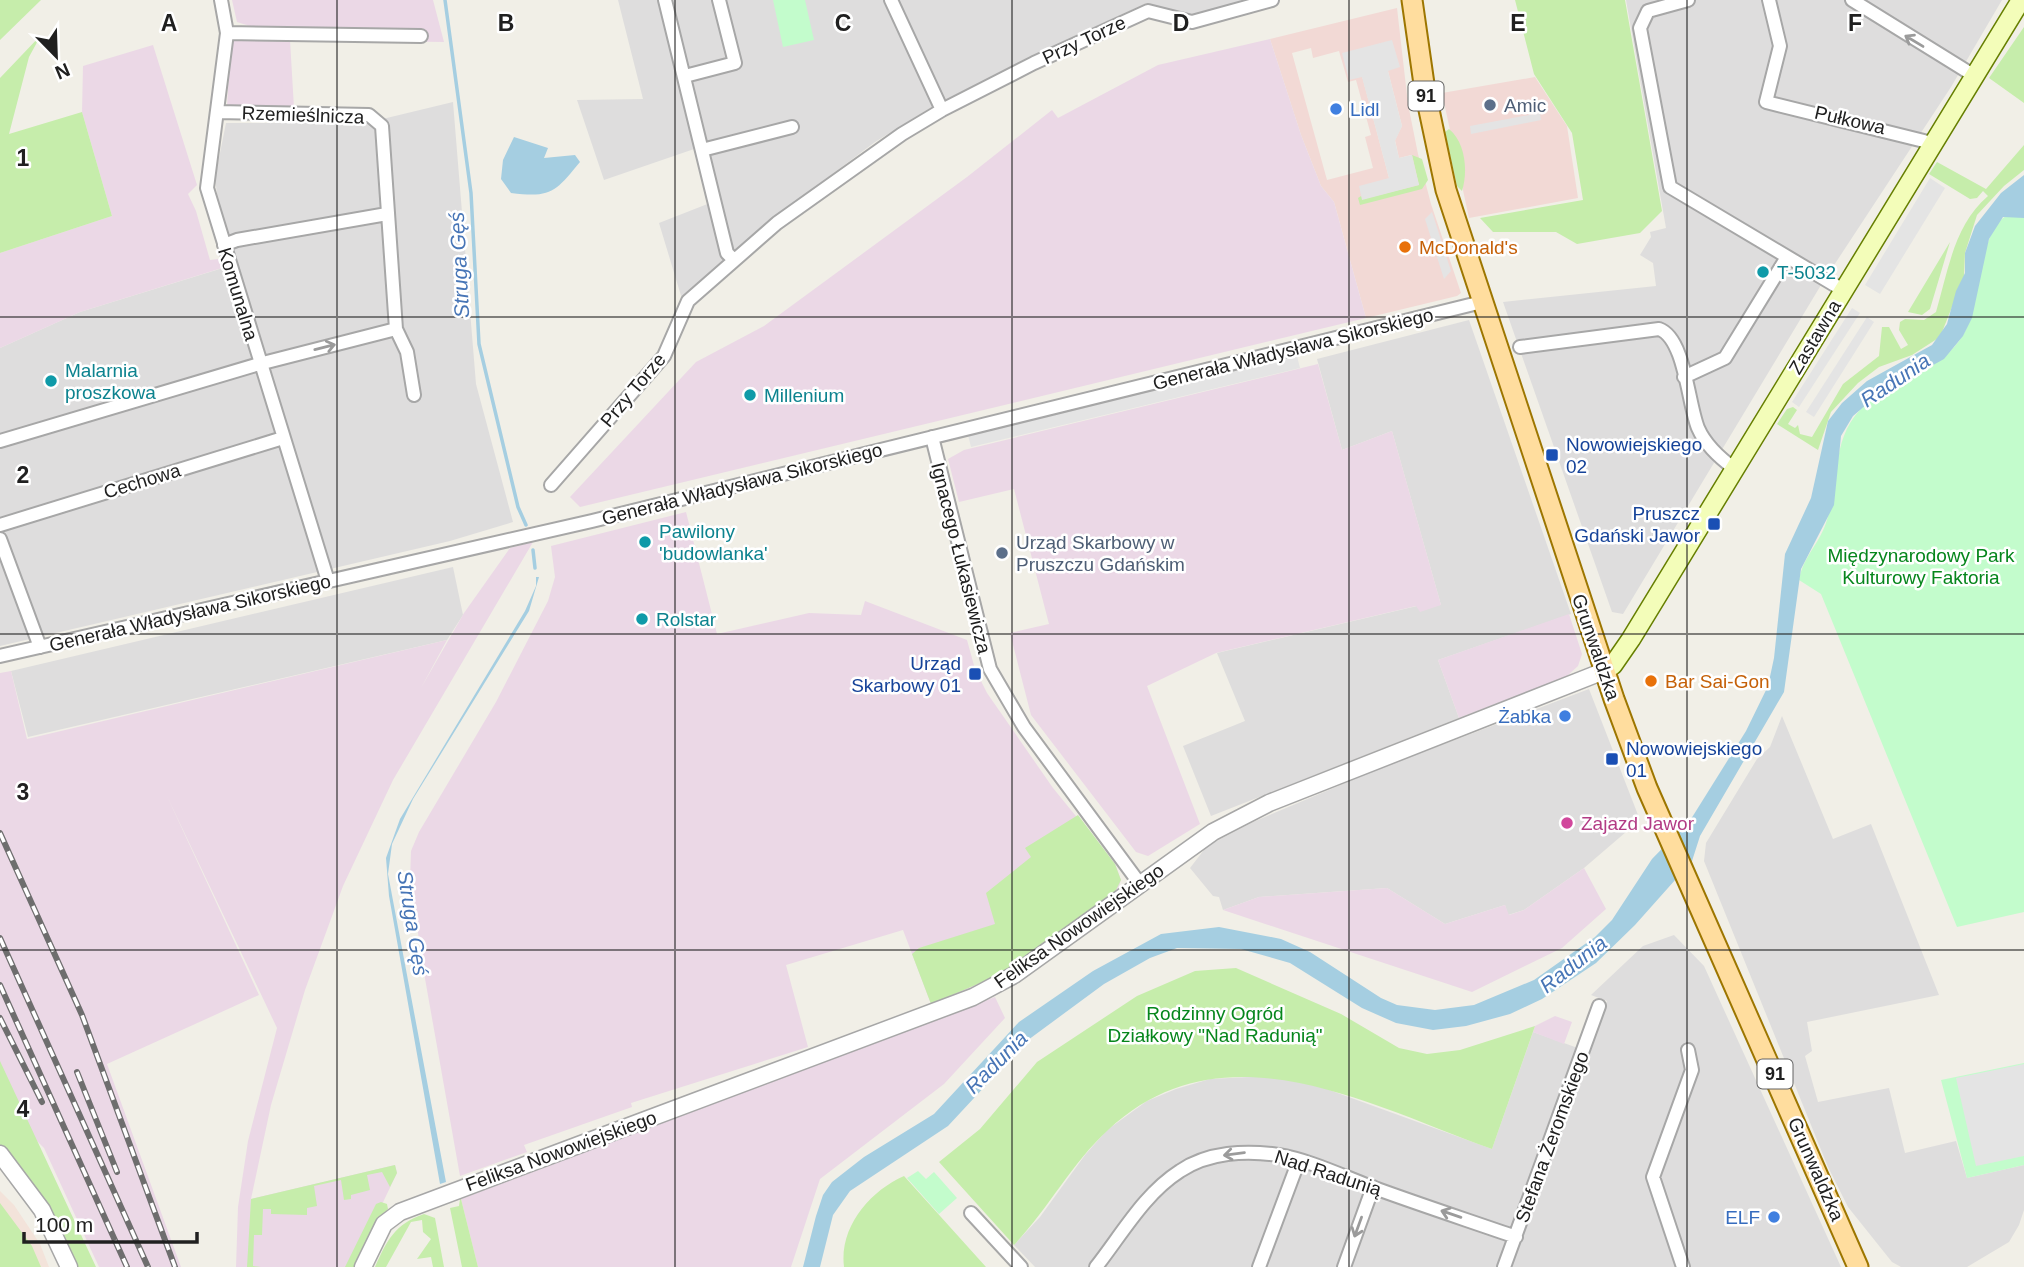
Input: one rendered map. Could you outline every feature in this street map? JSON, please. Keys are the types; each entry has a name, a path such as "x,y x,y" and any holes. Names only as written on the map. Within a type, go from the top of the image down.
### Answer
{"main road":[{"name":"Grunwaldzka","path":"1412,0 1425,92 1446,190 1604,671 1647,788 1858,1267"},
{"name":"Zastawna","path":"1604,671 1614,665 1631,639 2021,0"}],"street":[{"name":"Komunalna","path":"221,0 227,33 206,188 328,581"},
{"path":"664,0 727,253 734,260"},
{"path":"685,76 735,63 719,0"},
{"path":"891,0 942,110"},
{"name":"Przy Torze","path":"551,485 664,356 688,301 817,193 942,110 1148,11 1192,22 1272,0"},
{"path":"1688,0 1648,11 1640,28 1670,187 1843,290"},
{"name":"Pułkowa","path":"1769,0 1780,46 1766,102 1922,138 1932,143"},
{"path":"1852,0 1973,75"},
{"path":"227,33 421,36"},
{"name":"Rzemieślnicza","path":"217,112 369,115 382,126 396,328 407,352 414,395"},
{"path":"702,150 792,127"},
{"path":"224,245 250,237 387,214"},
{"path":"1684,377 1725,358 1787,257"},
{"name":"Generała Władysława Sikorskiego","path":"0,656 592,521 1482,302"},
{"path":"0,441 259,363 396,328"},
{"path":"1520,347 1659,329 1666,331 1675,344 1703,437 1735,469"},
{"name":"Ignacego Łukasiewicza","path":"932,437 990,668 1024,727 1140,884"},
{"name":"Cechowa","path":"0,525 283,438"},
{"path":"0,539 40,647"},
{"name":"Feliksa Nowowiejskiego","path":"363,1267 384,1224 400,1212 973,997 1014,975 1218,829 1269,803 1604,671"},
{"name":"Stefana Żeromskiego","path":"1504,1267 1599,1006"},
{"path":"1683,1267 1654,1177 1692,1070 1688,1050"},
{"name":"Nad Radunią","path":"1096,1267 1142,1206 1181,1170 1205,1159 1232,1153 1280,1155 1299,1160 1516,1237"},
{"path":"0,1154 37,1202 69,1267"},
{"path":"1259,1267 1299,1160"},
{"path":"1344,1267 1373,1187"},
{"path":"971,1213 1021,1267"}],"shaded area":[{"path":"232,0 433,0 444,42 290,40 294,108 227,106 231,39 289,28 253,27 237,22"},
{"path":"618,0 1246,0 1192,15 1147,3 1027,58 930,108 875,142 802,197 682,299 659,223 710,203 697,148 604,180 577,100 643,99"},
{"path":"1626,0 2002,0 1951,87 1821,285 1623,614 1612,612 1503,302 1656,286 1653,263 1640,255 1651,237 1650,232 1666,228"},
{"path":"1397,8 1408,104 1418,154 1431,204 1461,293 1457,296 1366,318 1334,202 1321,186 1301,135 1270,39","holes":["1311,48 1313,58 1339,51 1348,82 1356,80 1371,135 1365,137 1373,168 1327,180 1292,53","1388,71 1402,126 1395,140 1399,158 1411,155 1419,185 1389,178 1362,76"]},
{"path":"1270,39 1301,135 1321,186 1334,202 1366,318 580,507 570,497 696,362 764,326 967,177 1052,110 1058,118 1158,65"},
{"path":"1392,40 1400,67 1388,71 1402,126 1395,141 1399,158 1412,155 1419,185 1362,200 1359,186 1389,178 1362,77 1349,80 1342,53"},
{"path":"153,45 197,185 188,194 196,211 210,260 218,259 222,268 80,312 0,348 0,253 112,216 82,112 83,66"},
{"path":"1535,77 1567,126 1578,198 1469,218 1442,93"},
{"path":"453,102 476,384 513,522 450,541 0,646 0,540 5,537 0,524 0,348 80,312 226,267 215,178 226,123 366,123"},
{"path":"1540,113 1541,120 1471,134 1470,126"},
{"path":"1930,178 1945,188 1880,294 1865,285"},
{"path":"1432,212 1451,271 1444,279 1425,219"},
{"path":"1852,308 1860,313 1799,407 1792,402"},
{"path":"1867,317 1874,322 1814,417 1806,412"},
{"path":"1469,320 1571,614 1438,660 1459,718 1211,816 1183,746 1245,721 1217,653 1417,606 1441,605 1392,431 1342,450 1317,359"},
{"path":"1297,356 1300,368 971,447 968,435"},
{"path":"1318,364 1342,450 1392,431 1441,605 1420,612 1416,606 1216,653 1147,686 1200,824 1148,856 1136,852 1031,715 1010,633 1049,624 1014,489 959,502 948,459 964,450"},
{"path":"686,512 717,634 809,613 861,615 865,601 967,640 975,669 987,693 1053,788 1115,864 1121,880 1118,889 975,987 931,1004 903,930 786,965 808,1047 631,1103 632,1107 524,1145 527,1152 460,1176 424,973 410,880 411,851 419,832 496,702 548,601 555,577 551,546"},
{"path":"533,542 393,780 343,886 305,990 271,1105 251,1199 395,1165 397,1173 352,1267 236,1267 238,1207 248,1141 277,1028 166,794 259,995 107,1064 181,1267 99,1267 44,1148 0,1104 0,673 11,671 27,739 447,640 421,688 464,613 510,548"},
{"path":"453,567 463,615 447,640 28,737 11,671"},
{"path":"1569,614 1582,654 1578,666 1567,676 1459,718 1438,660"},
{"path":"1589,689 1640,820 1584,868 1524,910 1508,915 1505,905 1445,924 1387,888 1259,897 1223,910 1219,897 1213,896 1190,868 1207,846 1253,822 1381,768"},
{"path":"1782,716 1833,839 1871,824 1939,995 1807,1022 1812,1051 1805,1056 1818,1102 1889,1088 1905,1153 1956,1141 1967,1178 2024,1165 2024,1210 2019,1225 2009,1242 1967,1267 1901,1267 1892,1262 1848,1207 1828,1167 1704,861 1706,843 1757,759 1770,747"},
{"path":"1584,868 1606,909 1562,948 1472,992 1223,910 1259,897 1387,888 1445,924 1505,905 1509,915 1524,910"},
{"path":"1674,935 1704,966 1841,1267 1035,1267 1014,1245 1040,1217 1085,1155 1107,1130 1147,1101 1210,1079 1269,1076 1310,1083 1492,1149 1533,1032 1589,1052 1607,1001 1591,995 1643,946"},
{"path":"995,997 1005,1018 944,1084 820,1179 791,1267 478,1267 461,1199"},
{"path":"1555,1016 1572,1022 1564,1044 1533,1032 1535,1026"},
{"path":"2024,1064 2024,1156 1976,1166 1956,1078"},
{"path":"0,1191 14,1205 40,1244 49,1267 0,1267"}],"green space":[{"path":"0,0 41,0 0,40"},
{"path":"773,0 805,0 814,40 783,47"},
{"path":"1515,0 1625,0 1662,211 1640,233 1577,244 1556,232 1493,232 1480,218 1583,200 1572,133 1534,74"},
{"path":"2024,27 2024,103 1989,78"},
{"path":"41,35 29,57 9,134 82,112 112,216 0,253 0,78"},
{"path":"1449,129 1459,142 1464,158 1462,191 1457,186 1445,132"},
{"path":"2024,145 2024,170 2004,186 1977,215 1965,253 1964,277 1940,337 1912,355 1879,367 1858,383 1831,412 1818,450 1777,424 1787,409 1793,407 1797,410 1788,424 1795,428 1798,425 1800,434 1812,437 1843,384 1879,356 1882,327 1889,327 1901,349 1908,345 1899,330 1900,322 1905,319 1924,320 1936,312 1960,235 1976,208 1988,196 1983,191 1977,198 1970,199 1929,174 1937,162 1986,189"},
{"path":"1412,155 1422,159 1428,180 1422,189 1360,205 1358,198 1361,196 1363,199 1419,185"},
{"name":"Międzynarodowy Park Kulturowy Faktoria","path":"2009,215 2024,218 2024,912 1957,927 1821,594 1799,580 1804,564 1826,523 1839,455 1849,425 1873,398 1933,365 1954,347 1969,322 1992,234 1999,222"},
{"path":"1950,242 1930,309 1922,315 1908,312"},
{"path":"1078,815 1115,864 1121,880 1112,898 999,975 931,1004 912,954 919,948 995,924 986,893 1031,857 1025,848"},
{"name":"Rodzinny Ogród Działkowy \"Nad Radunią\"","path":"1236,968 1341,1014 1399,1048 1427,1054 1460,1050 1535,1026 1492,1149 1347,1095 1297,1082 1248,1077 1199,1081 1152,1098 1108,1130 1083,1157 1014,1245 939,1162 980,1129 1037,1062 1137,996 1195,971"},
{"path":"0,1061 96,1267 75,1267 45,1202 0,1145"},
{"path":"2024,1063 2024,1165 1967,1178 1941,1080"},
{"path":"395,1165 397,1173 390,1187 382,1172 367,1175 370,1190 351,1195 351,1199 344,1200 341,1180 314,1186 317,1206 307,1208 307,1215 271,1214 271,1209 263,1209 262,1235 254,1235 253,1266 261,1267 247,1267 251,1199"},
{"path":"918,1171 926,1179 934,1172 957,1198 939,1214 907,1178"},
{"path":"904,1176 986,1267 844,1267 846,1238 859,1212 880,1191"},
{"path":"460,1199 478,1267 462,1267 450,1208 459,1206"},
{"path":"0,1203 32,1246 41,1267 0,1267"},
{"path":"376,1204 387,1204 388,1209 380,1218 356,1267 345,1267"},
{"path":"424,1214 435,1218 444,1267 433,1267 431,1257 417,1259 431,1239 423,1232 422,1220 411,1222 386,1267 375,1267 393,1234 406,1223"}],"water":[{"path":"514,137 548,148 544,158 575,155 580,162 552,191 536,194 511,193 501,179 503,160"},
{"name":"Radunia","path":"2024,175 2024,218 2003,217 1989,239 1972,318 1963,336 1944,359 1874,398 1853,416 1841,436 1834,505 1801,569 1784,692 1700,836 1692,861 1635,925 1596,963 1542,999 1510,1014 1466,1026 1433,1030 1396,1023 1362,1008 1290,963 1241,949 1177,948 1150,958 1104,984 1028,1040 948,1126 850,1191 833,1215 820,1267 803,1267 823,1195 832,1182 864,1157 934,1114 1019,1022 1093,971 1161,934 1219,927 1281,939 1310,952 1381,998 1397,1005 1435,1010 1474,1005 1534,980 1595,937 1612,920 1652,859 1691,819 1746,731 1768,686 1774,658 1785,554 1811,498 1828,421 1842,403 1867,381 1932,345 1947,324 1956,291 1965,273 1965,253 1975,226 2001,193"},
{"path":"536,577 539,577 529,611 413,799 392,844 388,874 446,1182 440,1184 389,896 386,858 400,819 525,611 536,586"}],"waterway":[{"name":"Struga Gęś","path":"445,0 471,193 479,344 518,507 526,525"},
{"name":"Struga Gęś","path":"533,550 535,568"}],"railway":[{"path":"0,833 82,1015 175,1267"},
{"path":"0,938 148,1267"},
{"path":"0,985 127,1267"},
{"path":"0,1018 42,1102"},
{"path":"77,1072 117,1172"}],"place":[{"name":"Amic","path":"1490,105"},
{"name":"Lidl","path":"1336,109"},
{"name":"McDonald's","path":"1405,247"},
{"name":"T-5032","path":"1763,272"},
{"name":"Malarnia proszkowa","path":"51,381"},
{"name":"Millenium","path":"750,395"},
{"name":"Nowowiejskiego 02","path":"1552,455"},
{"name":"Pruszcz Gdański Jawor","path":"1714,524"},
{"name":"Pawilony 'budowlanka'","path":"645,542"},
{"name":"Urząd Skarbowy w Pruszczu Gdańskim","path":"1002,553"},
{"name":"Rolstar","path":"642,619"},
{"name":"Urząd Skarbowy 01","path":"975,674"},
{"name":"Bar Sai-Gon","path":"1651,681"},
{"name":"Żabka","path":"1565,716"},
{"name":"Nowowiejskiego 01","path":"1612,759"},
{"name":"Zajazd Jawor","path":"1567,823"},
{"name":"ELF","path":"1774,1217"}]}
